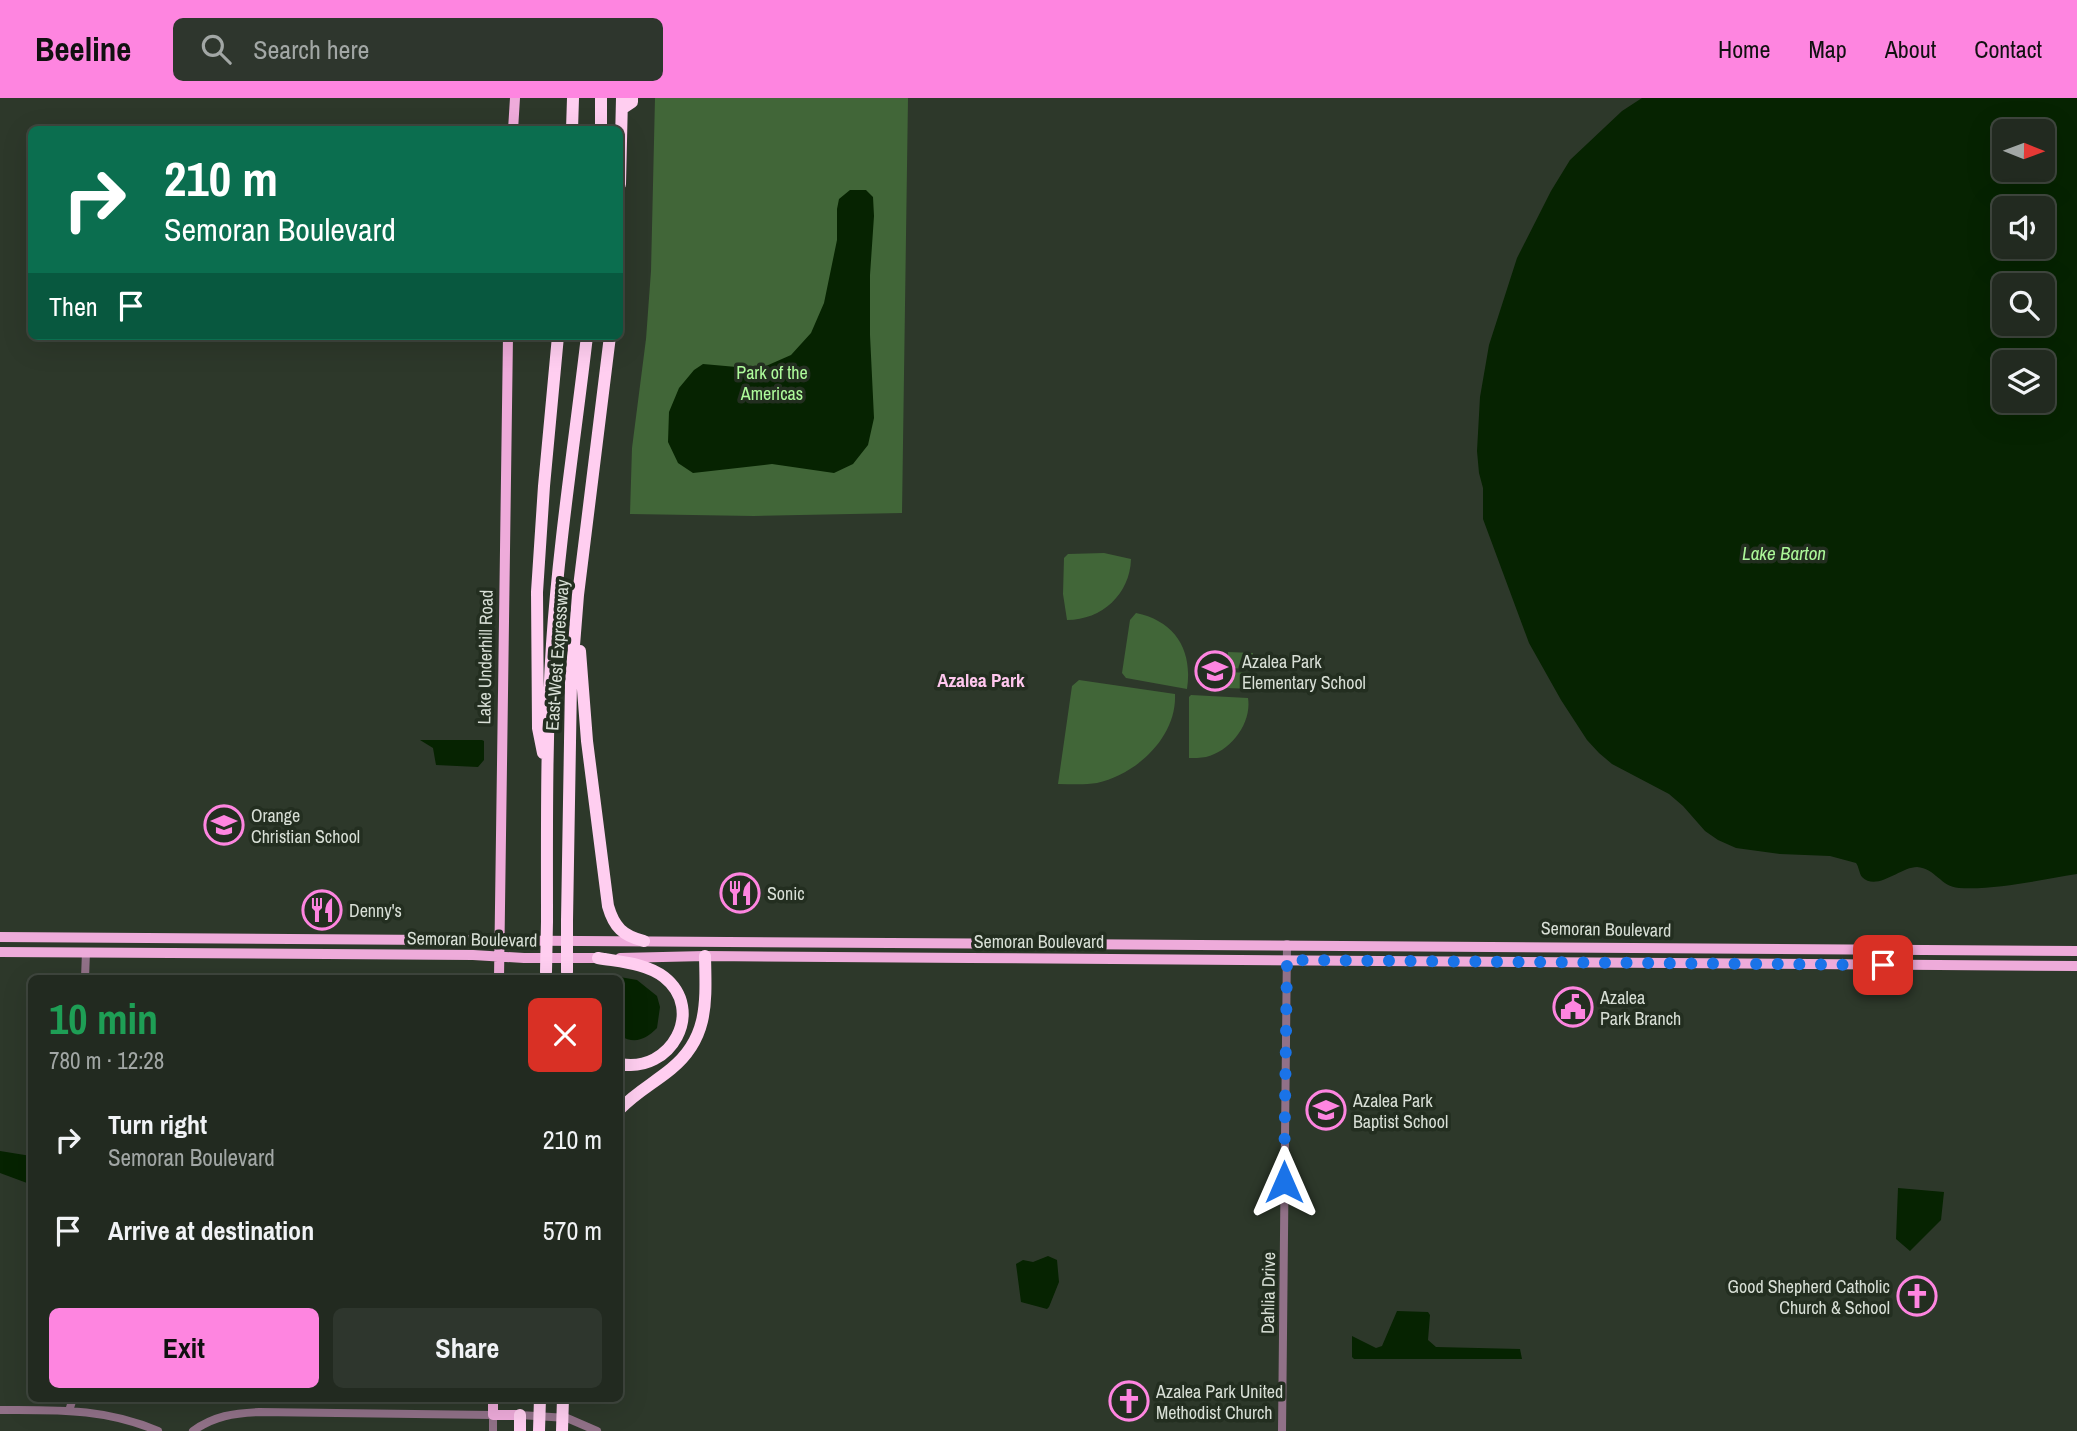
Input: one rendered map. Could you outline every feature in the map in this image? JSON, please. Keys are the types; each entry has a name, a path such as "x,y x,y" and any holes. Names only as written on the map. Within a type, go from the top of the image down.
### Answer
{"highway":[{"path":"572,126 573,98"},
{"path":"601,98 601,126"},
{"path":"621,126 622,103 632,102 632,98"},
{"path":"548,770 538,728 537,592 558,340"},
{"name":"East-West Expressway","path":"546,975 550,692 556,592 587,340"},
{"name":"East-West Expressway","path":"567,975 570,723 578,595 609,340"},
{"path":"578,595 578,632 587,741 608,906 617,928 631,938 644,941"},
{"path":"623,1107 690,1051 703,1021 705,956"},
{"path":"598,958 650,969 664,977 680,1000 681,1026 675,1041 666,1052 655,1061 639,1066 623,1064"},
{"path":"539,1431 540,1402"},
{"path":"562,1402 562,1431"},
{"path":"520,1415 520,1431"}],"main road":[{"path":"513,126 516,98"},
{"name":"Lake Underhill Road","path":"499,975 508,340"},
{"name":"Semoran Boulevard","path":"0,937 2077,951"},
{"path":"65,952 79,948 88,938"},
{"path":"86,952 98,941 109,938"},
{"path":"705,942 705,956"},
{"path":"1511,961 1539,953 1543,946"},
{"path":"1548,961 1561,951 1583,947"},
{"path":"1785,964 1799,960 1807,949"},
{"path":"1808,964 1816,952 1830,949"},
{"name":"Semoran Boulevard","path":"0,952 2077,966"},
{"path":"493,1402 493,1415 520,1415"}],"street":[{"name":"Dahlia Drive","path":"1282,1431 1287,944"},
{"path":"85,975 86,952"},
{"path":"69,1411 72,1402"},
{"path":"0,1410 69,1411 111,1415 158,1431"},
{"path":"193,1431 221,1416 237,1413 493,1415 493,1431"},
{"path":"520,1415 567,1418 597,1431"}],"green space":[{"name":"Park of the Americas","path":"655,98 908,98 902,513 754,516 630,514 632,448 646,339 651,271"},
{"path":"1104,553 1131,559 1126,583 1120,594 1112,603 1092,615 1067,620 1063,594 1064,558 1068,554"},
{"path":"1136,613 1161,623 1178,639 1187,662 1187,689 1126,678 1122,673 1130,620"},
{"path":"1228,652 1253,653 1253,669 1228,668"},
{"path":"1227,672 1253,673 1253,689 1227,688"},
{"path":"1079,680 1175,694 1174,710 1162,739 1140,762 1126,771 1097,783 1058,784 1072,686"},
{"path":"1191,695 1248,698 1247,717 1238,735 1224,749 1206,757 1189,758"}],"water":[{"name":"Lake Barton","path":"1642,98 2077,98 2077,874 2003,886 1959,888 1917,867 1875,882 1862,877 1856,863 1830,856 1780,854 1736,848 1705,831 1669,794 1612,764 1587,740 1529,643 1483,519 1483,488 1477,451 1480,397 1489,345 1517,258 1570,160 1622,111"},
{"path":"850,190 866,190 873,197 870,335 874,418 868,445 853,464 834,473 772,464 693,473 678,463 668,442 669,412 679,388 694,370 703,364 759,369 791,355 811,333 824,303 837,240 839,199"},
{"path":"420,740 482,740 484,760 478,767 436,765 433,748"},
{"path":"623,978 637,980 657,996 660,1007 657,1028 644,1038 630,1040 623,1037"},
{"path":"0,1151 28,1156 28,1186 27,1183 0,1173"},
{"path":"1898,1188 1944,1192 1941,1220 1910,1251 1896,1239"},
{"path":"1048,1256 1057,1260 1059,1282 1049,1307 1047,1309 1021,1302 1016,1264 1023,1260 1033,1262"},
{"path":"1397,1311 1428,1312 1428,1340 1436,1347 1520,1349 1522,1359 1354,1359 1352,1336 1376,1348 1382,1346"}],"place":[{"name":"Azalea Park Elementary School","path":"1215,671"},
{"name":"Orange Christian School","path":"224,825"},
{"name":"Sonic","path":"740,893"},
{"name":"Denny's","path":"322,910"},
{"name":"Azalea Park Branch","path":"1573,1007"},
{"name":"Azalea Park Baptist School","path":"1326,1110"},
{"name":"Good Shepherd Catholic Church & School","path":"1917,1296"},
{"name":"Azalea Park United Methodist Church","path":"1129,1401"}],"district":[{"name":"Azalea Park","path":"981,680"}],"route":[{"path":"1284,1182 1287,960 1883,965"}]}
